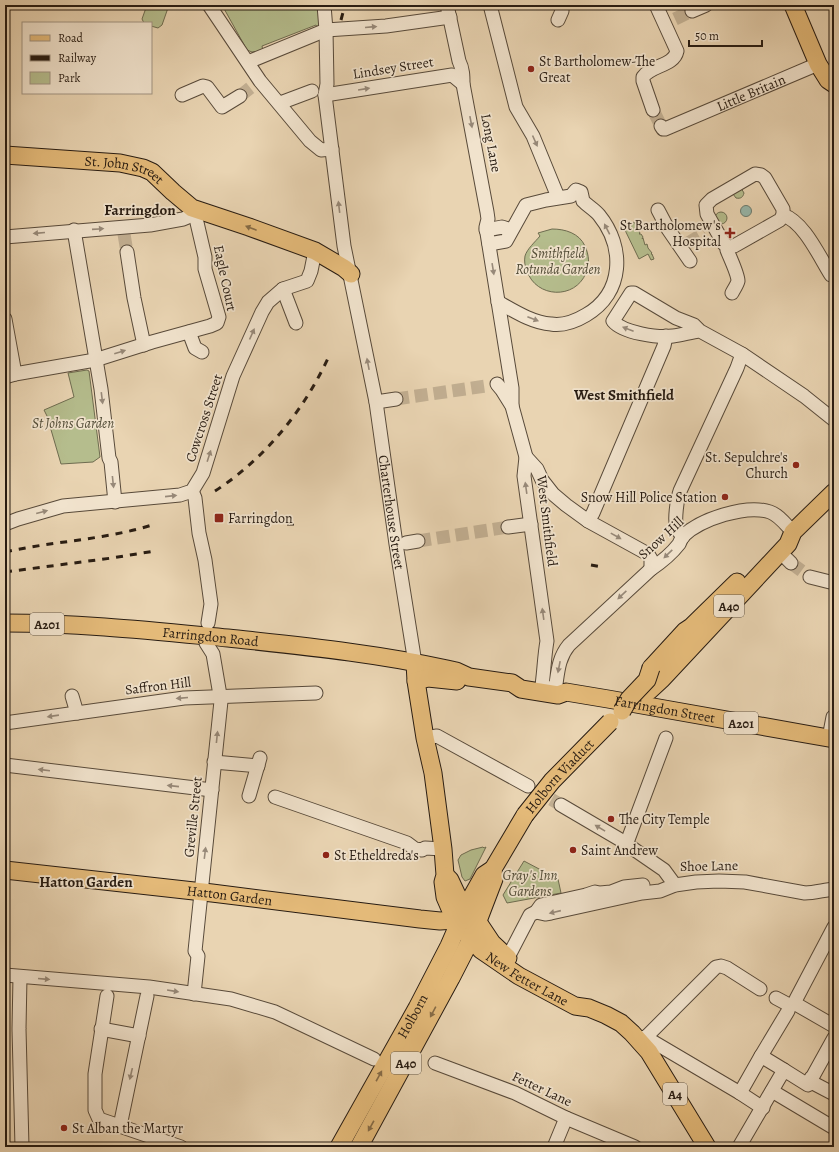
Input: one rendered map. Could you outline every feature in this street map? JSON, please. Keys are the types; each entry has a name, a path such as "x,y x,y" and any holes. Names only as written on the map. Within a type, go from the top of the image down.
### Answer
{"main road":[{"path":"793,5 818,64 828,80 834,84"},
{"name":"St. John Street","path":"5,156 120,163 143,168 152,172 195,212 249,227 318,252 351,274"},
{"name":"Holborn Viaduct","path":"654,675 788,544 793,532 834,492"},
{"name":"Holborn Viaduct","path":"466,907 484,875 493,869 525,815 552,781 622,711 641,698 654,675 685,631 691,627 782,536 793,532"},
{"name":"Farringdon Road","path":"5,623 103,626 254,640 382,656 415,664"},
{"name":"Farringdon Street","path":"415,664 456,671 469,677 512,683 523,680 727,721 832,738"},
{"name":"Charterhouse Street","path":"415,664 416,681 425,738 433,773 443,849 445,876 443,882 444,897 456,923"},
{"name":"A201","path":"416,681 428,678 458,681 469,677"},
{"name":"Holborn Viaduct","path":"482,912 494,879 493,869"},
{"name":"Hatton Garden","path":"5,870 456,923"},
{"name":"Charterhouse Street","path":"445,876 450,880 457,895 466,907"},
{"name":"A4","path":"466,907 482,912"},
{"name":"A40","path":"456,923 466,907"},
{"name":"A40","path":"470,940 482,912"},
{"name":"New Fetter Lane","path":"482,912 492,943 506,961 531,982 575,1006 589,1008 621,1023 643,1039 649,1052 707,1147"},
{"name":"A4","path":"456,923 470,940"},
{"name":"Holborn","path":"339,1147 417,1008 443,957 456,923"},
{"name":"New Fetter Lane","path":"470,940 484,952 506,961"},
{"name":"Holborn","path":"359,1147 430,1018 470,940"}],"street":[{"path":"209,5 248,62 260,84 280,103 310,141 321,150 332,149"},
{"name":"Charterhouse Street","path":"324,5 327,84 325,95 344,246 351,274 376,402 415,664"},
{"path":"558,20 562,11 562,5"},
{"path":"653,110 642,81 643,77 648,71 674,58 677,51 670,21 656,5"},
{"path":"692,11 706,5"},
{"path":"490,6 516,107 571,198 599,215 607,227 615,246 617,261 614,283 603,301 593,311 577,321 553,325 530,318 498,302"},
{"path":"248,62 326,30 386,26 449,11"},
{"name":"Long Lane","path":"449,11 463,76 462,84 487,212 488,219 486,230"},
{"path":"452,75 459,61"},
{"name":"Little Britain","path":"661,126 665,129 818,64"},
{"name":"Lindsey Street","path":"325,95 452,75 462,84"},
{"path":"182,96 203,86 207,87 222,107 240,96"},
{"path":"280,103 312,90"},
{"path":"755,174 761,175 765,178 783,209 783,215 780,220 734,246 729,247 710,231 706,206 712,199 755,174"},
{"path":"489,244 506,241 526,205 571,198"},
{"path":"658,210 684,246 690,261"},
{"path":"5,236 74,230 123,230 183,219 195,212"},
{"name":"Eagle Court","path":"10,376 95,360 217,323 219,317 205,269 205,257 195,212"},
{"path":"783,215 787,216 800,227 811,241 831,275 834,276"},
{"path":"486,230 502,227 512,230"},
{"path":"74,230 101,389 115,502"},
{"name":"West Smithfield","path":"486,230 512,388 512,406 526,457 524,476 547,641 543,667 549,686"},
{"path":"318,252 332,252 344,246"},
{"path":"729,247 727,250 738,277 738,283 732,293"},
{"path":"127,252 144,345"},
{"name":"Cowcross Street","path":"192,491 203,473 233,376 262,312 268,302 283,289 307,281 318,252"},
{"path":"283,289 296,323"},
{"path":"700,331 666,336 635,332 613,322 631,293 643,298 676,318 694,325 700,331 742,354 804,396 834,420"},
{"path":"5,319 10,376"},
{"path":"189,332 195,348 202,352"},
{"path":"588,521 593,513 626,438 664,346 666,336"},
{"path":"683,537 676,524 680,491 738,368 742,354"},
{"name":"West Smithfield","path":"509,372 506,378 492,385 502,390 512,406"},
{"path":"376,402 396,399"},
{"path":"526,457 537,469 542,480 553,494 588,521 648,554 651,560 651,569"},
{"path":"5,524 18,518 63,506 180,495 192,491 195,498 199,533 206,560 211,604 208,623"},
{"name":"Snow Hill","path":"549,686 564,651 569,645 657,565 679,544 683,537 695,528 724,514 763,510 774,514 793,532"},
{"path":"508,527 531,524"},
{"path":"810,577 834,583"},
{"path":"547,641 569,645"},
{"name":"Greville Street","path":"194,994 198,956 195,951 200,892 221,697 213,654 206,644"},
{"name":"Saffron Hill","path":"5,723 184,698 316,694"},
{"path":"72,696 77,713"},
{"path":"832,738 833,717"},
{"path":"425,738 437,736 528,786"},
{"path":"626,845 666,738"},
{"path":"214,762 259,762 248,796"},
{"path":"5,765 212,790"},
{"path":"274,797 407,843 415,849 443,849"},
{"name":"Shoe Lane","path":"561,805 664,870 675,885 719,881 745,882 805,893 834,889"},
{"path":"506,961 530,915 536,912 545,914 551,913 642,893 660,891 675,885"},
{"path":"740,1093 791,1007 834,926"},
{"path":"760,989 727,968 721,966 716,967 643,1039 740,1093 762,1108"},
{"path":"5,975 149,987 230,1000 275,1012 374,1059"},
{"path":"20,977 19,1029 22,1147"},
{"path":"107,996 95,1074 96,1116 99,1119 181,1147"},
{"path":"120,1126 147,996"},
{"path":"776,998 791,1007 834,1026"},
{"path":"101,1029 139,1036"},
{"path":"762,1056 808,1085 834,1038"},
{"name":"Fetter Lane","path":"434,1063 515,1093 566,1118 635,1147"},
{"path":"739,1147 784,1070"},
{"path":"811,1078 813,1083 834,1094"},
{"path":"772,1091 834,1128"},
{"path":"554,1147 566,1118"}],"green space":[{"path":"147,5 169,5 162,25 158,28 152,26 152,22 144,22 142,19"},
{"path":"222,5 319,5 321,28 318,29 316,25 262,46 263,51 252,52 247,50"},
{"path":"741,188 744,193 743,196 736,198 733,194"},
{"path":"719,212 723,212 727,218 723,224 719,224 715,220 715,216"},
{"path":"634,222 640,233 639,234 643,237 642,239 643,238 645,245 647,244 654,259 651,260 648,254 639,259 624,228"},
{"name":"Smithfield Rotunda Garden","path":"552,229 567,231 579,238 585,246 588,256 587,270 581,282 573,288 565,291 547,291 538,286 532,280 525,266 526,253 540,236 538,233"},
{"name":"St Johns Garden","path":"89,371 100,457 93,462 61,464 44,410 74,397 68,373"},
{"path":"486,847 470,879 465,881 462,877 458,860 461,855 471,850"},
{"name":"Gray's Inn Gardens","path":"524,861 558,879 561,893 507,903 503,895"}],"water":[{"path":"746,205 750,207 752,211 750,215 746,217 742,215 740,211 742,207"}],"tunnel":[{"path":"675,19 692,11"},
{"path":"240,96 254,85"},
{"path":"653,110 661,126"},
{"path":"688,243 705,233"},
{"path":"124,234 127,252"},
{"path":"396,399 486,386"},
{"path":"418,541 508,527"},
{"path":"791,563 810,577"},
{"path":"535,790 561,805"}],"railway":[{"path":"341,20 345,5"},
{"path":"215,491 234,478 251,463 282,431 309,394 330,354"},
{"path":"287,524 298,524"},
{"path":"5,552 116,534 152,525"},
{"path":"5,572 155,551"},
{"path":"591,565 603,567"}],"place":[{"name":"St Bartholomew-The Great","path":"531,69"},
{"name":"St Bartholomew's Hospital","path":"730,233"},
{"name":"St. Sepulchre's Church","path":"796,465"},
{"name":"Snow Hill Police Station","path":"725,497"},
{"name":"Farringdon","path":"219,518"},
{"name":"The City Temple","path":"611,819"},
{"name":"Saint Andrew","path":"573,850"},
{"name":"St Etheldreda's","path":"326,855"},
{"name":"St Alban the Martyr","path":"64,1128"}],"district":[{"name":"Farringdon","path":"140,210"},
{"name":"West Smithfield","path":"624,395"},
{"name":"Hatton Garden","path":"86,882"}]}
